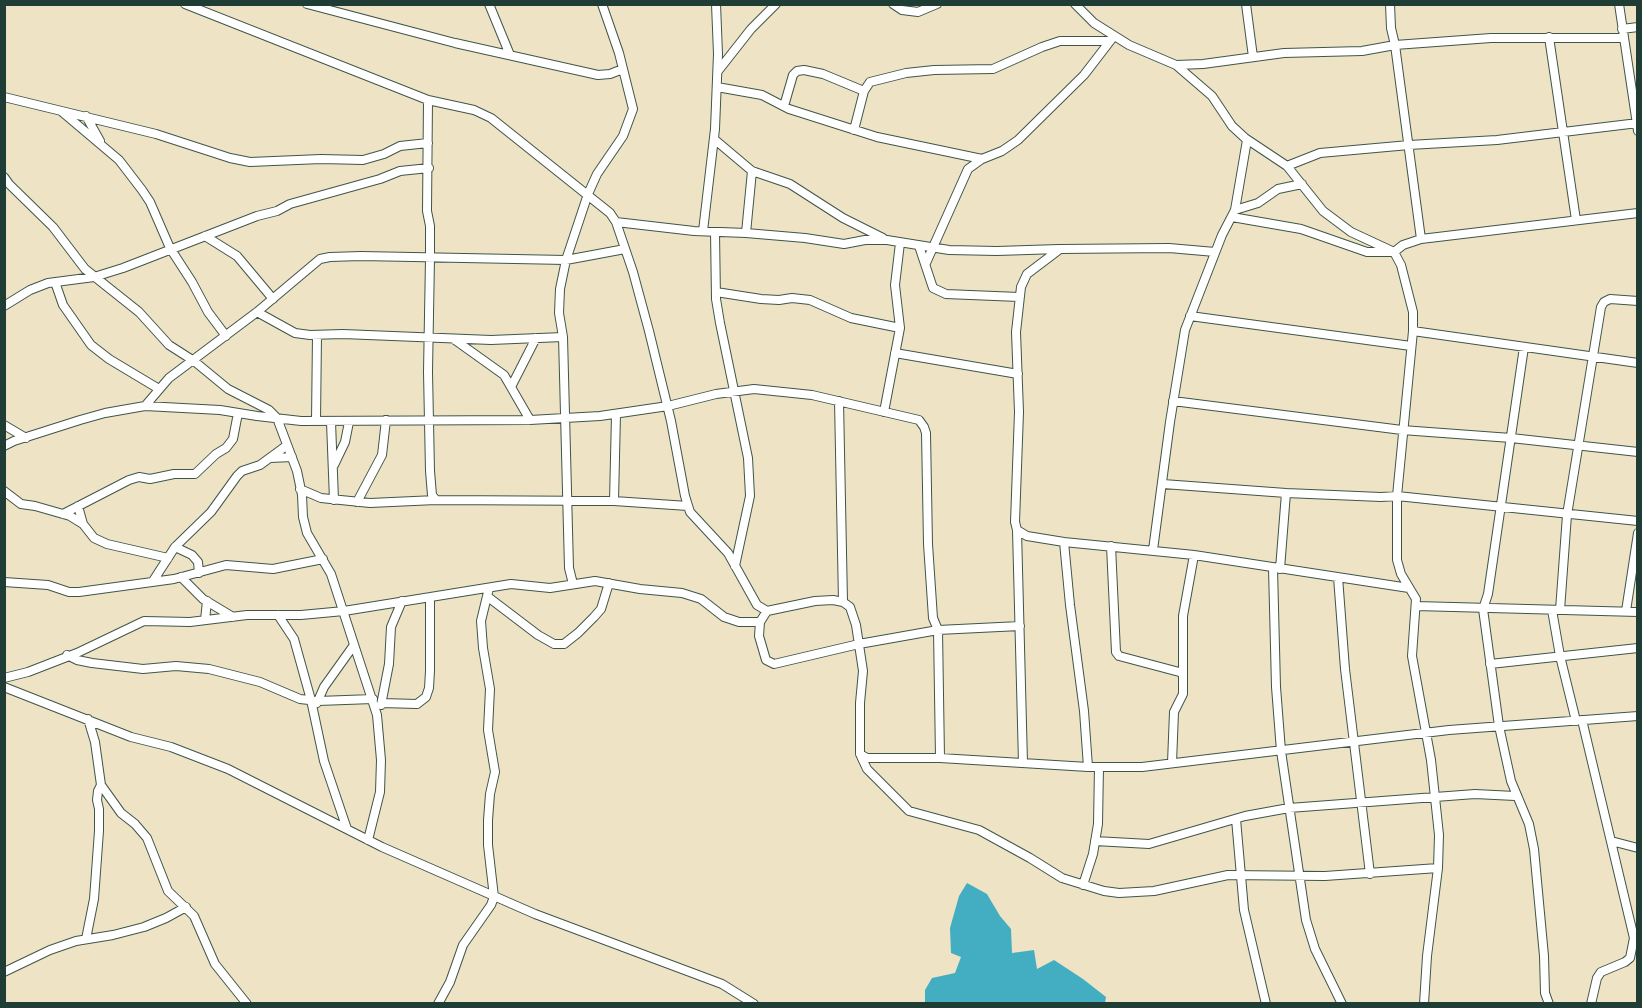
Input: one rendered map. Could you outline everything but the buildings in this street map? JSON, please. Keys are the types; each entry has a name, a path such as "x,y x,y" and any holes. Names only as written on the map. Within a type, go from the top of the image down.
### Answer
{"street":[{"path":"185,4 428,100 474,110 491,118 610,213 616,222 625,249 649,331 668,406 690,512 728,553 757,605 767,611 815,601 843,602 850,607 856,625 863,671 860,703 860,754 867,769 909,811 979,830 1062,878 1104,891 1119,893 1154,891 1228,875 1299,877 1438,868"},
{"path":"307,4 455,43 598,75 610,74 623,69"},
{"path":"489,4 510,55"},
{"path":"573,584 569,568 566,418 563,336 559,313 560,289 566,260 588,194 597,174 630,122 633,109 602,4"},
{"path":"605,15 611,4"},
{"path":"703,231 714,139 717,87 716,4"},
{"path":"717,71 776,4"},
{"path":"893,4 902,10 918,12 937,4"},
{"path":"1075,4 1112,38 1176,65 1212,96 1232,126 1247,140 1287,166 1323,211 1352,232 1394,252 1401,265 1413,312 1413,331 1397,496 1397,560 1401,574 1416,599 1412,656 1436,798 1439,835 1438,868 1426,956 1425,1004"},
{"path":"1246,4 1252,57"},
{"path":"1390,4 1391,28 1422,239"},
{"path":"1287,166 1320,153 1497,140 1637,126 1619,4"},
{"path":"1176,65 1284,52 1362,51 1395,45 1491,38 1623,33 1638,27"},
{"path":"1549,37 1576,220"},
{"path":"854,130 864,91 870,82 906,73 958,68 993,69 1042,47 1060,42 1112,38"},
{"path":"926,263 968,170 982,159 1002,151 1018,140 1084,75 1112,38"},
{"path":"784,106 793,75 797,71 812,70 864,91"},
{"path":"717,87 762,95 809,116 877,137 982,159"},
{"path":"4,97 156,134 230,158 250,162 363,160 384,154 400,146 428,143"},
{"path":"428,100 427,211 430,226 431,483 432,495 436,500"},
{"path":"61,111 119,160 150,202 171,248 208,312 226,336"},
{"path":"86,116 102,144"},
{"path":"714,139 752,171 790,184 843,218 887,240"},
{"path":"1153,550 1185,330 1215,252 1233,214 1247,140"},
{"path":"4,306 30,290 55,282 94,277 123,268 257,216 277,211 290,204 380,179 400,171 429,168"},
{"path":"746,233 752,171"},
{"path":"4,177 39,212 85,269 139,312 169,345 194,361 228,389 269,410 277,418 292,457 307,533 323,559 344,611 377,715 381,760 380,792 368,840"},
{"path":"1233,214 1257,203 1278,189 1302,184"},
{"path":"4,188 21,196"},
{"path":"1233,214 1301,229 1367,252 1394,252 1403,245 1422,239 1638,213"},
{"path":"616,222 844,244 865,240 887,240 931,248 997,251 1169,248 1215,252"},
{"path":"715,232 716,292 720,324 736,391 748,458 750,496 735,566"},
{"path":"205,236 237,256 273,299"},
{"path":"884,412 900,328 895,285 900,243"},
{"path":"919,246 933,288 946,294 1018,297"},
{"path":"145,405 169,378 257,312 320,259 361,256 566,260 625,249"},
{"path":"1023,763 1015,522 1019,412 1016,332 1018,297 1028,274 1060,249"},
{"path":"55,282 63,305 91,345 109,359 159,389"},
{"path":"716,292 761,299 810,300 850,318 900,328"},
{"path":"1591,1004 1597,978 1601,972 1626,962 1630,958 1634,938 1611,841 1560,656 1556,610 1568,515 1601,307 1610,299 1638,301"},
{"path":"257,312 295,333 317,335 429,336 454,340 563,336"},
{"path":"1190,316 1411,346"},
{"path":"1413,331 1638,363"},
{"path":"316,421 317,335"},
{"path":"511,387 536,338"},
{"path":"454,340 503,374 530,420"},
{"path":"1524,347 1488,594 1483,609 1499,726 1510,781 1528,824 1534,849 1544,956 1545,993 1549,1004"},
{"path":"895,353 1018,374"},
{"path":"4,446 105,413 145,405 220,410 277,418 331,422 530,420 616,414 754,389 812,395 919,420 924,427 933,618 938,630 940,758"},
{"path":"839,401 843,602"},
{"path":"1173,401 1402,430 1511,438 1638,452"},
{"path":"63,514 129,480 195,474 216,454 226,448 233,439 238,413"},
{"path":"614,501 616,414"},
{"path":"357,502 382,455 386,420"},
{"path":"331,422 334,500"},
{"path":"334,465 345,442 349,422"},
{"path":"4,425 26,438"},
{"path":"153,581 175,547 211,512 237,476 242,471 260,465 286,446"},
{"path":"270,458 292,457"},
{"path":"1163,484 1286,493 1397,496 1638,521"},
{"path":"300,489 321,498 357,502 614,501 688,506"},
{"path":"4,491 21,504 63,514 82,524 94,538 107,544 168,558"},
{"path":"1286,493 1276,568 1276,687 1281,751 1306,920 1315,949 1342,1004"},
{"path":"78,506 82,524"},
{"path":"1017,530 1028,536 1064,542 1194,555 1409,588"},
{"path":"1626,611 1638,533"},
{"path":"1064,542 1084,711 1088,767"},
{"path":"1111,546 1116,652 1119,656 1183,674"},
{"path":"175,547 192,555 198,562 199,573"},
{"path":"1172,764 1174,712 1183,694 1183,616 1194,555"},
{"path":"4,582 48,585 69,592 80,592 181,577 226,565 273,569 323,559"},
{"path":"181,577 207,602 233,616"},
{"path":"1338,577 1345,669 1370,874"},
{"path":"43,666 144,621 190,622 233,616 344,611 430,597 489,592 511,584 550,588 595,581 682,593 701,599 724,617 739,622 760,622"},
{"path":"489,592 538,635 554,644 564,644 601,609 609,583"},
{"path":"438,1004 450,981 463,945 491,905 494,897 488,845 488,820 495,772 488,730 490,689 483,648 482,621 489,592"},
{"path":"381,703 417,704 426,697 430,671 430,597"},
{"path":"377,715 390,664 391,627 402,601"},
{"path":"205,620 207,602"},
{"path":"1416,606 1638,612"},
{"path":"767,611 760,622 759,636 766,660 774,664 859,644 938,630 1020,626"},
{"path":"278,615 294,639 314,701 314,713 324,761 347,829"},
{"path":"314,701 354,645"},
{"path":"1490,664 1638,648"},
{"path":"67,655 77,660"},
{"path":"4,678 43,666 77,660 142,669 176,666 209,669 241,676 300,699 314,701 373,699"},
{"path":"4,687 131,737 171,747 228,769 368,840 494,897 722,984 754,1004"},
{"path":"860,754 867,758 940,758 1088,767 1142,767 1426,733 1638,716"},
{"path":"88,719 95,742 101,785 121,813 147,838 168,891 194,916 215,964 247,1004"},
{"path":"95,742 105,726"},
{"path":"1083,885 1098,824 1099,767"},
{"path":"1497,794 1510,781"},
{"path":"86,939 94,898 99,831 97,800 101,785"},
{"path":"1095,841 1149,844 1236,819 1289,808 1497,794 1515,796"},
{"path":"1236,819 1244,910 1266,1004"},
{"path":"1611,841 1638,848"},
{"path":"4,972 50,950 86,939 144,927 186,907"}],"water":[{"path":"967,883 987,894 1011,929 1012,953 1034,950 1037,969 1054,960 1106,997 1105,1003 925,1003 925,990 932,978 955,973 961,957 951,953 950,928 959,896"}]}
